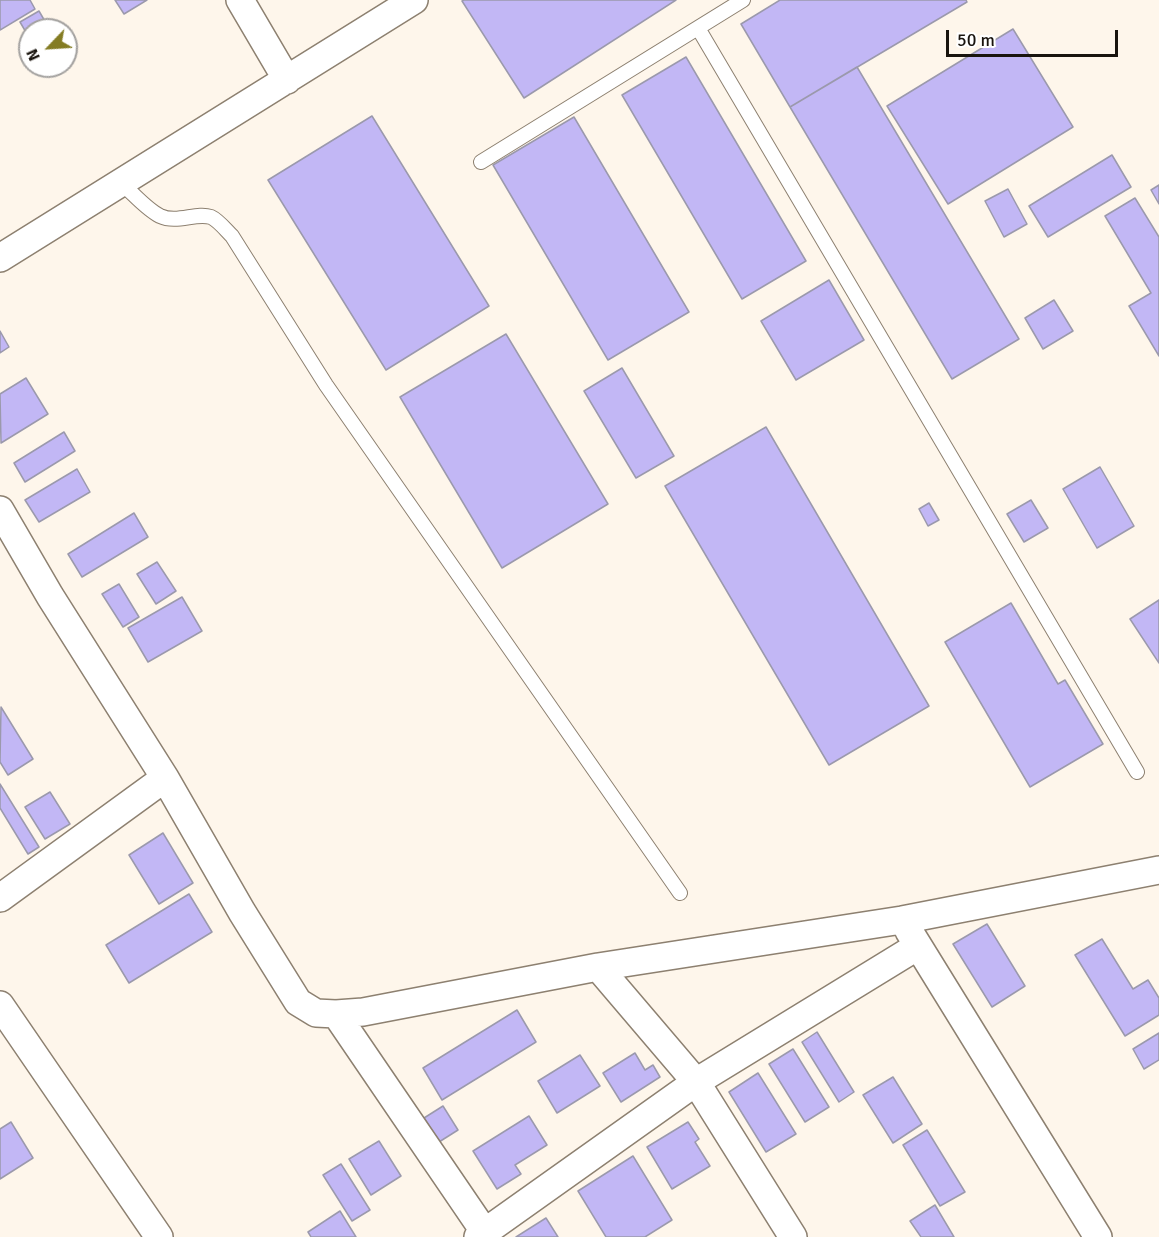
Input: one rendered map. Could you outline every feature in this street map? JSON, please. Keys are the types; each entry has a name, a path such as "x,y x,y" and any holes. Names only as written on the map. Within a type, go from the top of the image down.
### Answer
{"street":[{"path":"240,0 287,80"},
{"path":"0,258 414,0"},
{"path":"0,510 50,596 165,778 242,912 298,1002 316,1013 363,1012 598,968 902,920 1158,873"},
{"path":"0,898 165,778"},
{"path":"902,920 1098,1237"},
{"path":"336,1014 483,1235 696,1082 918,946"},
{"path":"598,968 696,1082 793,1237"},
{"path":"0,1005 159,1237"}],"lane":[{"path":"481,162 743,0"},
{"path":"698,28 1137,772"},
{"path":"122,183 152,211 162,216 174,219 212,217 232,236 333,395 680,893"}],"building":[{"path":"0,0 30,0 35,9 0,30"},
{"path":"115,0 147,0 124,14"},
{"path":"676,0 524,98 462,1"},
{"path":"780,0 966,0 967,2 790,107 741,24"},
{"path":"39,11 43,18 27,18"},
{"path":"1013,29 1073,127 948,204 887,106"},
{"path":"686,57 806,261 742,299 622,95"},
{"path":"857,67 1019,339 952,379 790,107"},
{"path":"372,116 489,306 386,370 268,180"},
{"path":"574,117 689,312 608,360 493,165"},
{"path":"1112,155 1131,187 1048,237 1029,206"},
{"path":"1159,185 1159,204 1151,190"},
{"path":"1008,189 1027,224 1004,237 985,201"},
{"path":"1135,198 1159,237 1159,356 1129,306 1151,293 1105,216"},
{"path":"829,280 864,340 796,380 761,321"},
{"path":"1054,300 1073,331 1043,349 1025,318"},
{"path":"0,331 9,347 0,353"},
{"path":"506,334 608,504 502,568 400,397"},
{"path":"622,368 674,456 636,478 584,391"},
{"path":"26,378 48,414 1,443 0,394"},
{"path":"766,427 929,706 829,765 665,486"},
{"path":"64,432 75,451 25,482 14,463"},
{"path":"1100,467 1134,526 1097,548 1063,489"},
{"path":"77,469 90,492 39,522 25,500"},
{"path":"1031,500 1048,528 1024,542 1007,514"},
{"path":"929,503 939,520 928,526 919,509"},
{"path":"134,513 148,537 82,577 68,554"},
{"path":"157,562 176,591 156,604 137,574"},
{"path":"119,584 139,617 123,627 102,594"},
{"path":"182,597 202,631 148,662 128,628"},
{"path":"1159,600 1159,663 1130,619"},
{"path":"1011,603 1058,684 1065,680 1103,744 1030,787 945,642"},
{"path":"1,707 33,759 8,775 0,762"},
{"path":"0,784 39,847 28,854 0,808"},
{"path":"50,792 70,824 45,839 25,807"},
{"path":"163,833 193,883 159,904 129,855"},
{"path":"189,894 212,932 129,983 106,945"},
{"path":"987,924 1025,986 992,1007 953,944"},
{"path":"1102,939 1133,989 1148,980 1159,998 1159,1015 1125,1036 1075,955"},
{"path":"517,1010 536,1042 442,1100 423,1068"},
{"path":"817,1032 854,1092 839,1102 802,1042"},
{"path":"1159,1033 1159,1060 1144,1069 1133,1049"},
{"path":"793,1049 829,1107 805,1122 769,1064"},
{"path":"635,1053 645,1070 653,1065 660,1077 621,1102 603,1073"},
{"path":"580,1055 600,1086 557,1113 538,1081"},
{"path":"758,1073 796,1134 766,1152 729,1092"},
{"path":"893,1077 922,1124 893,1143 863,1095"},
{"path":"443,1106 458,1130 439,1142 424,1118"},
{"path":"529,1116 547,1145 515,1165 521,1174 497,1189 473,1151"},
{"path":"11,1122 33,1158 0,1179 0,1129"},
{"path":"688,1122 699,1139 695,1142 710,1166 672,1189 647,1147"},
{"path":"927,1130 965,1192 940,1206 903,1145"},
{"path":"379,1141 401,1176 371,1195 349,1159"},
{"path":"633,1156 672,1220 645,1237 606,1237 578,1191"},
{"path":"341,1164 370,1210 352,1221 323,1175"},
{"path":"935,1205 954,1237 921,1237 910,1221"},
{"path":"340,1211 356,1237 311,1237 308,1232"},
{"path":"546,1218 558,1237 516,1237"}]}
